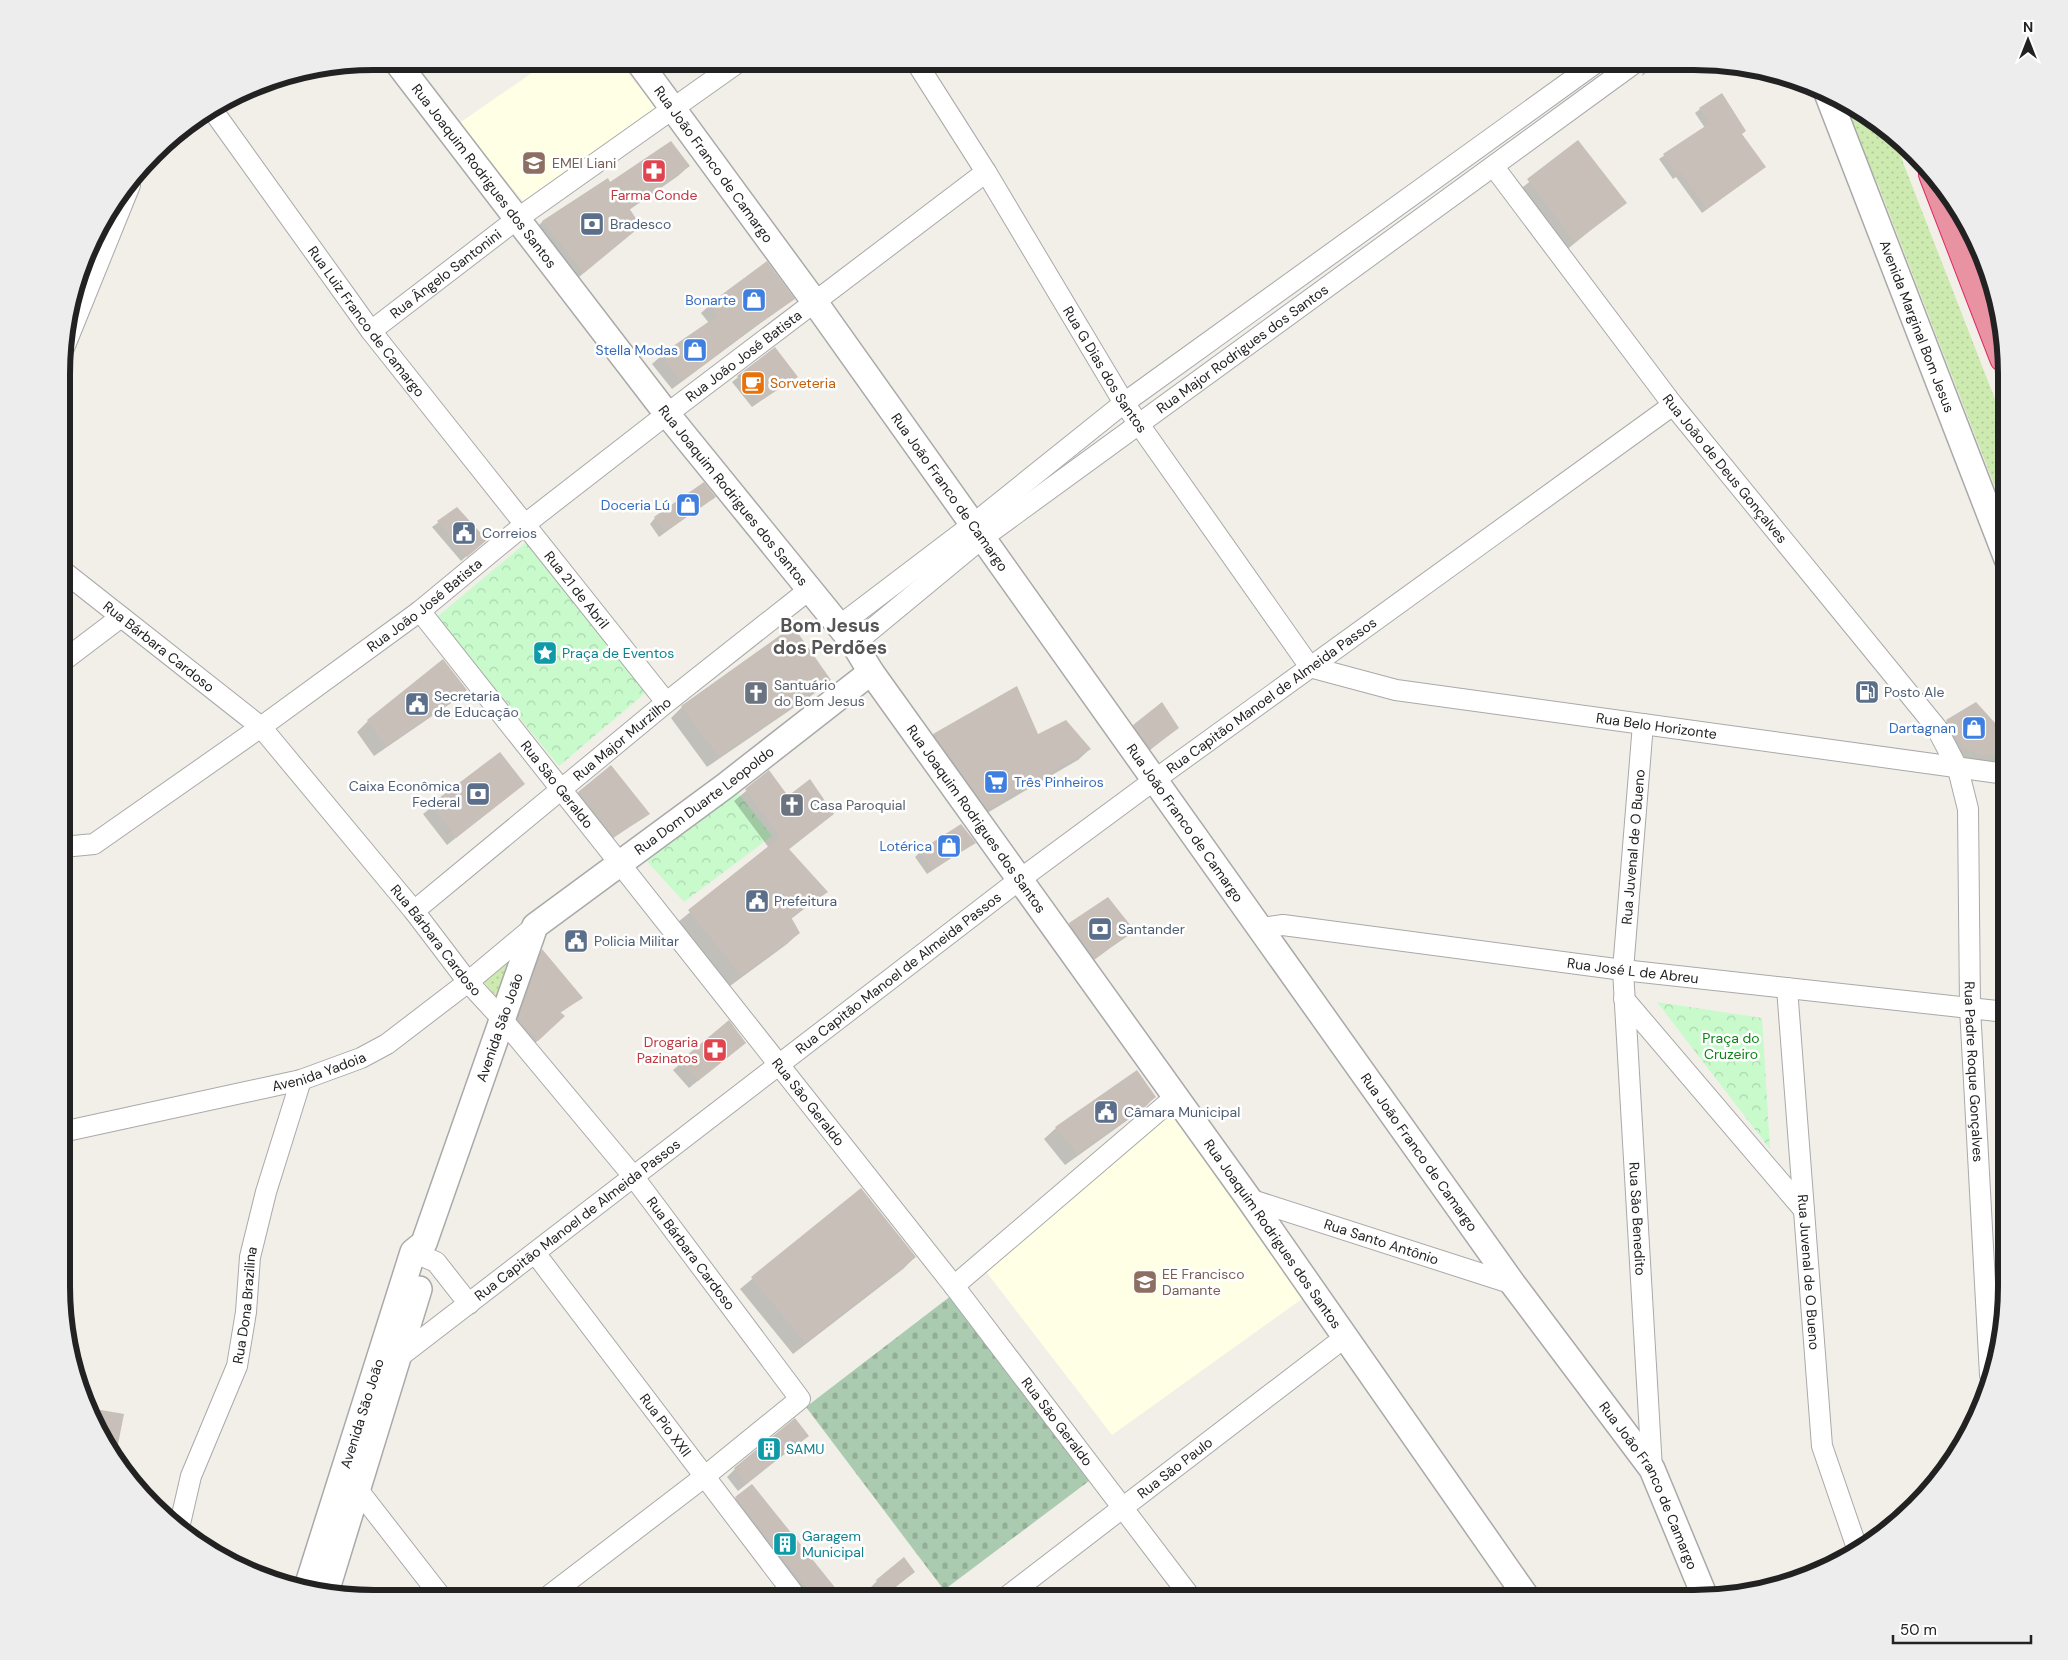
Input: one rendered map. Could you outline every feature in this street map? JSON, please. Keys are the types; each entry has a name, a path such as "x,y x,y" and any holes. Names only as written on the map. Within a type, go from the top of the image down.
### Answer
{"highway":[{"path":"1943,199 1995,335"}],"street":[{"name":"Rua Joaquim Rodrigues dos Santos","path":"403,70 667,414 810,588 846,635 1019,880 1249,1199 1344,1338 1522,1590"},
{"name":"Rua João Franco de Camargo","path":"644,70 814,301 1153,781 1513,1284 1652,1469 1702,1590"},
{"name":"Rua Ângelo Santonini","path":"371,330 518,219 673,111 728,70"},
{"name":"Rua G Dias dos Santos","path":"921,70 986,172 1124,403 1310,667"},
{"name":"Rua Major Rodrigues dos Santos","path":"846,635 976,532 1124,403 1586,70"},
{"name":"Rua Major Rodrigues dos Santos","path":"976,532 1139,424 1625,70"},
{"path":"1566,84 1578,103"},
{"name":"Avenida Marginal Bom Jesus","path":"1831,102 1998,537"},
{"name":"Rua Luiz Franco de Camargo","path":"216,115 371,330 524,526"},
{"name":"Rua João de Deus Gonçalves","path":"1494,167 1673,405 1936,727 1958,769"},
{"name":"Rua João José Batista","path":"70,846 94,844 261,727 420,611 524,526 667,414 986,172"},
{"path":"75,321 123,202"},
{"name":"Rua Capitão Manoel de Almeida Passos","path":"399,1357 1019,880 1673,405"},
{"name":"Rua 21 de Abril","path":"524,526 666,702"},
{"name":"Rua Bárbara Cardoso","path":"70,577 261,727 414,911 468,982 502,1019 633,1176 800,1399 704,1477"},
{"name":"Rua Major Murzilho","path":"414,911 666,702 810,588"},
{"name":"Rua São Geraldo","path":"420,611 954,1286 1186,1590"},
{"path":"70,656 121,617"},
{"name":"Rua Belo Horizonte","path":"1310,667 1396,690 1998,773"},
{"name":"Rua Dom Duarte Leopoldo","path":"535,926 619,862 725,786 871,672"},
{"name":"Rua Juvenal de O Bueno","path":"1623,970 1643,724"},
{"name":"Rua Padre Roque Gonçalves","path":"1958,769 1968,809 1970,1008 1989,1359"},
{"name":"Rua José L de Abreu","path":"1260,928 1283,925 1623,970 1998,1011"},
{"name":"Avenida Yadoia","path":"70,1130 301,1080 361,1058 387,1044 468,982 535,926"},
{"name":"Avenida São João","path":"327,1586 349,1486 421,1251 535,926"},
{"name":"Rua São Benedito","path":"1623,970 1652,1469"},
{"name":"Rua Juvenal de O Bueno","path":"1787,988 1822,1446 1855,1543"},
{"path":"1624,999 1804,1210"},
{"name":"Rua Dona Brazilina","path":"181,1520 191,1476 237,1366 246,1312 250,1257 266,1192 301,1080"},
{"path":"954,1286 1175,1097"},
{"name":"Rua Santo Antônio","path":"1249,1199 1513,1284"},
{"path":"421,1251 436,1262 469,1304"},
{"name":"Avenida São João","path":"309,1583 399,1357 421,1251"},
{"name":"Rua Pio XXII","path":"535,1253 791,1590"},
{"name":"Rua São Paulo","path":"1014,1590 1344,1338"},
{"path":"556,1590 704,1477"},
{"path":"349,1486 435,1590"}],"shaded area":[{"name":"EMEI Liani","path":"536,70 625,70 656,108 523,201 458,124"},
{"name":"EE Francisco Damante","path":"1171,1113 1306,1296 1112,1435 984,1269"}],"green space":[{"path":"1845,111 1863,121 1898,148 1998,407 1998,495 1879,187"},
{"name":"Praça de Eventos","path":"534,536 650,689 559,766 437,617"},
{"path":"738,793 772,836 684,902 645,859"},
{"path":"512,957 499,1000 484,982"},
{"name":"Praça do Cruzeiro","path":"1657,1002 1762,1018 1770,1149"},
{"path":"952,1295 1089,1481 944,1590 806,1407"}],"building":[{"path":"1722,93 1746,131 1742,134 1766,167 1707,209 1681,173 1678,175 1663,154 1710,123 1699,108"},
{"path":"1578,140 1627,203 1575,242 1527,179"},
{"name":"Bradesco","path":"671,141 690,166 629,208 641,226 584,273 542,221 608,178 610,182"},
{"name":"Bonarte","path":"767,261 795,299 729,345 681,382 660,355 717,316 709,304"},
{"path":"775,347 798,377 758,402 737,376"},
{"name":"Doceria Lú","path":"704,482 716,497 665,532 654,517"},
{"name":"Correios","path":"457,507 487,540 467,557 437,521"},
{"name":"Santuário do Bom Jesus","path":"793,626 831,680 719,757 681,706"},
{"name":"Secretaria de Educação","path":"443,659 467,690 386,746 367,720"},
{"name":"Três Pinheiros","path":"1017,686 1038,734 1066,720 1091,749 987,809 933,734"},
{"path":"1162,702 1179,728 1150,749 1133,725"},
{"name":"Dartagnan","path":"1976,702 1998,726 1998,754 1980,755 1964,748 1953,734 1946,720"},
{"name":"Caixa Econômica Federal","path":"500,752 525,784 456,838 431,804"},
{"path":"611,765 650,814 614,837 578,792"},
{"name":"Prefeitura","path":"769,770 788,796 810,779 834,814 789,849 828,892 791,917 800,933 741,976 688,910 780,837 745,789"},
{"name":"Lotérica","path":"961,824 976,843 933,869 919,851"},
{"name":"Santander","path":"1108,897 1135,931 1094,959 1069,923"},
{"path":"542,949 583,998 560,1012 565,1016 538,1041 518,1019"},
{"name":"Drogaria Pazinatos","path":"729,1020 746,1043 698,1081 680,1061"},
{"name":"Câmara Municipal","path":"1137,1070 1156,1097 1077,1154 1055,1127"},
{"path":"861,1188 916,1257 805,1343 751,1277"},
{"path":"96,1409 124,1414 117,1448"},
{"name":"SAMU","path":"795,1418 809,1436 746,1483 734,1468"},
{"name":"Garagem Municipal","path":"752,1484 837,1590 808,1590 735,1497"},
{"path":"904,1557 915,1572 892,1590 882,1590 876,1580"}],"place":[{"name":"EMEI Liani","path":"534,163"},
{"name":"Farma Conde","path":"654,171"},
{"name":"Bradesco","path":"592,224"},
{"name":"Bonarte","path":"754,300"},
{"name":"Stella Modas","path":"695,350"},
{"name":"Sorveteria","path":"753,383"},
{"name":"Doceria Lú","path":"688,505"},
{"name":"Correios","path":"464,533"},
{"name":"Praça de Eventos","path":"545,653"},
{"name":"Posto Ale","path":"1867,692"},
{"name":"Santuário do Bom Jesus","path":"756,693"},
{"name":"Secretaria de Educação","path":"417,704"},
{"name":"Dartagnan","path":"1974,728"},
{"name":"Três Pinheiros","path":"996,782"},
{"name":"Caixa Econômica Federal","path":"478,794"},
{"name":"Casa Paroquial","path":"792,805"},
{"name":"Lotérica","path":"949,846"},
{"name":"Prefeitura","path":"757,901"},
{"name":"Santander","path":"1100,929"},
{"name":"Policia Militar","path":"576,941"},
{"name":"Drogaria Pazinatos","path":"715,1050"},
{"name":"Câmara Municipal","path":"1106,1112"},
{"name":"EE Francisco Damante","path":"1145,1282"},
{"name":"SAMU","path":"769,1449"},
{"name":"Garagem Municipal","path":"785,1544"}],"district":[{"name":"Bom Jesus dos Perdões","path":"830,636"}]}
